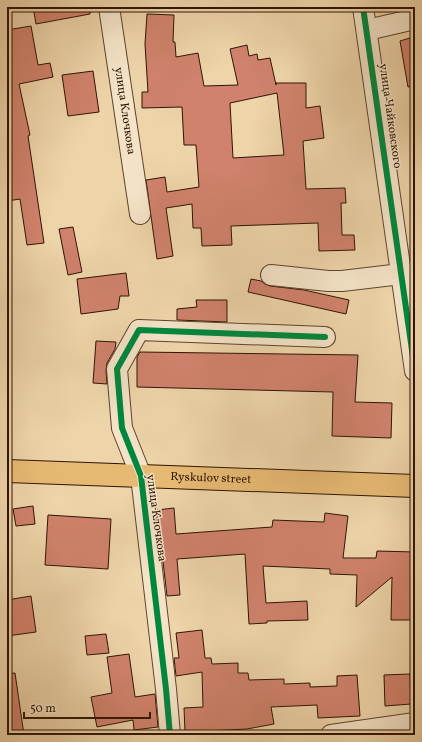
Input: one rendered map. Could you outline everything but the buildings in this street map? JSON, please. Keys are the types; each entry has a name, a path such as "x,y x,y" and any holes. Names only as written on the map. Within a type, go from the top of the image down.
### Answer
{"main road":[{"name":"Ryskulov street","path":"7,471 415,486"}],"street":[{"name":"улица Клочкова","path":"108,7 140,214"},
{"name":"улица Чайковского","path":"363,7 415,371"},
{"path":"367,30 415,19"},
{"path":"271,275 342,281 401,274"},
{"name":"улица Клочкова","path":"170,735 166,688 141,476 122,428 117,369 139,330 325,337"},
{"path":"331,735 415,723"}],"cycle path":[{"path":"363,7 415,371"},
{"path":"170,735 141,476 122,428 117,369 139,330 325,337"}]}
